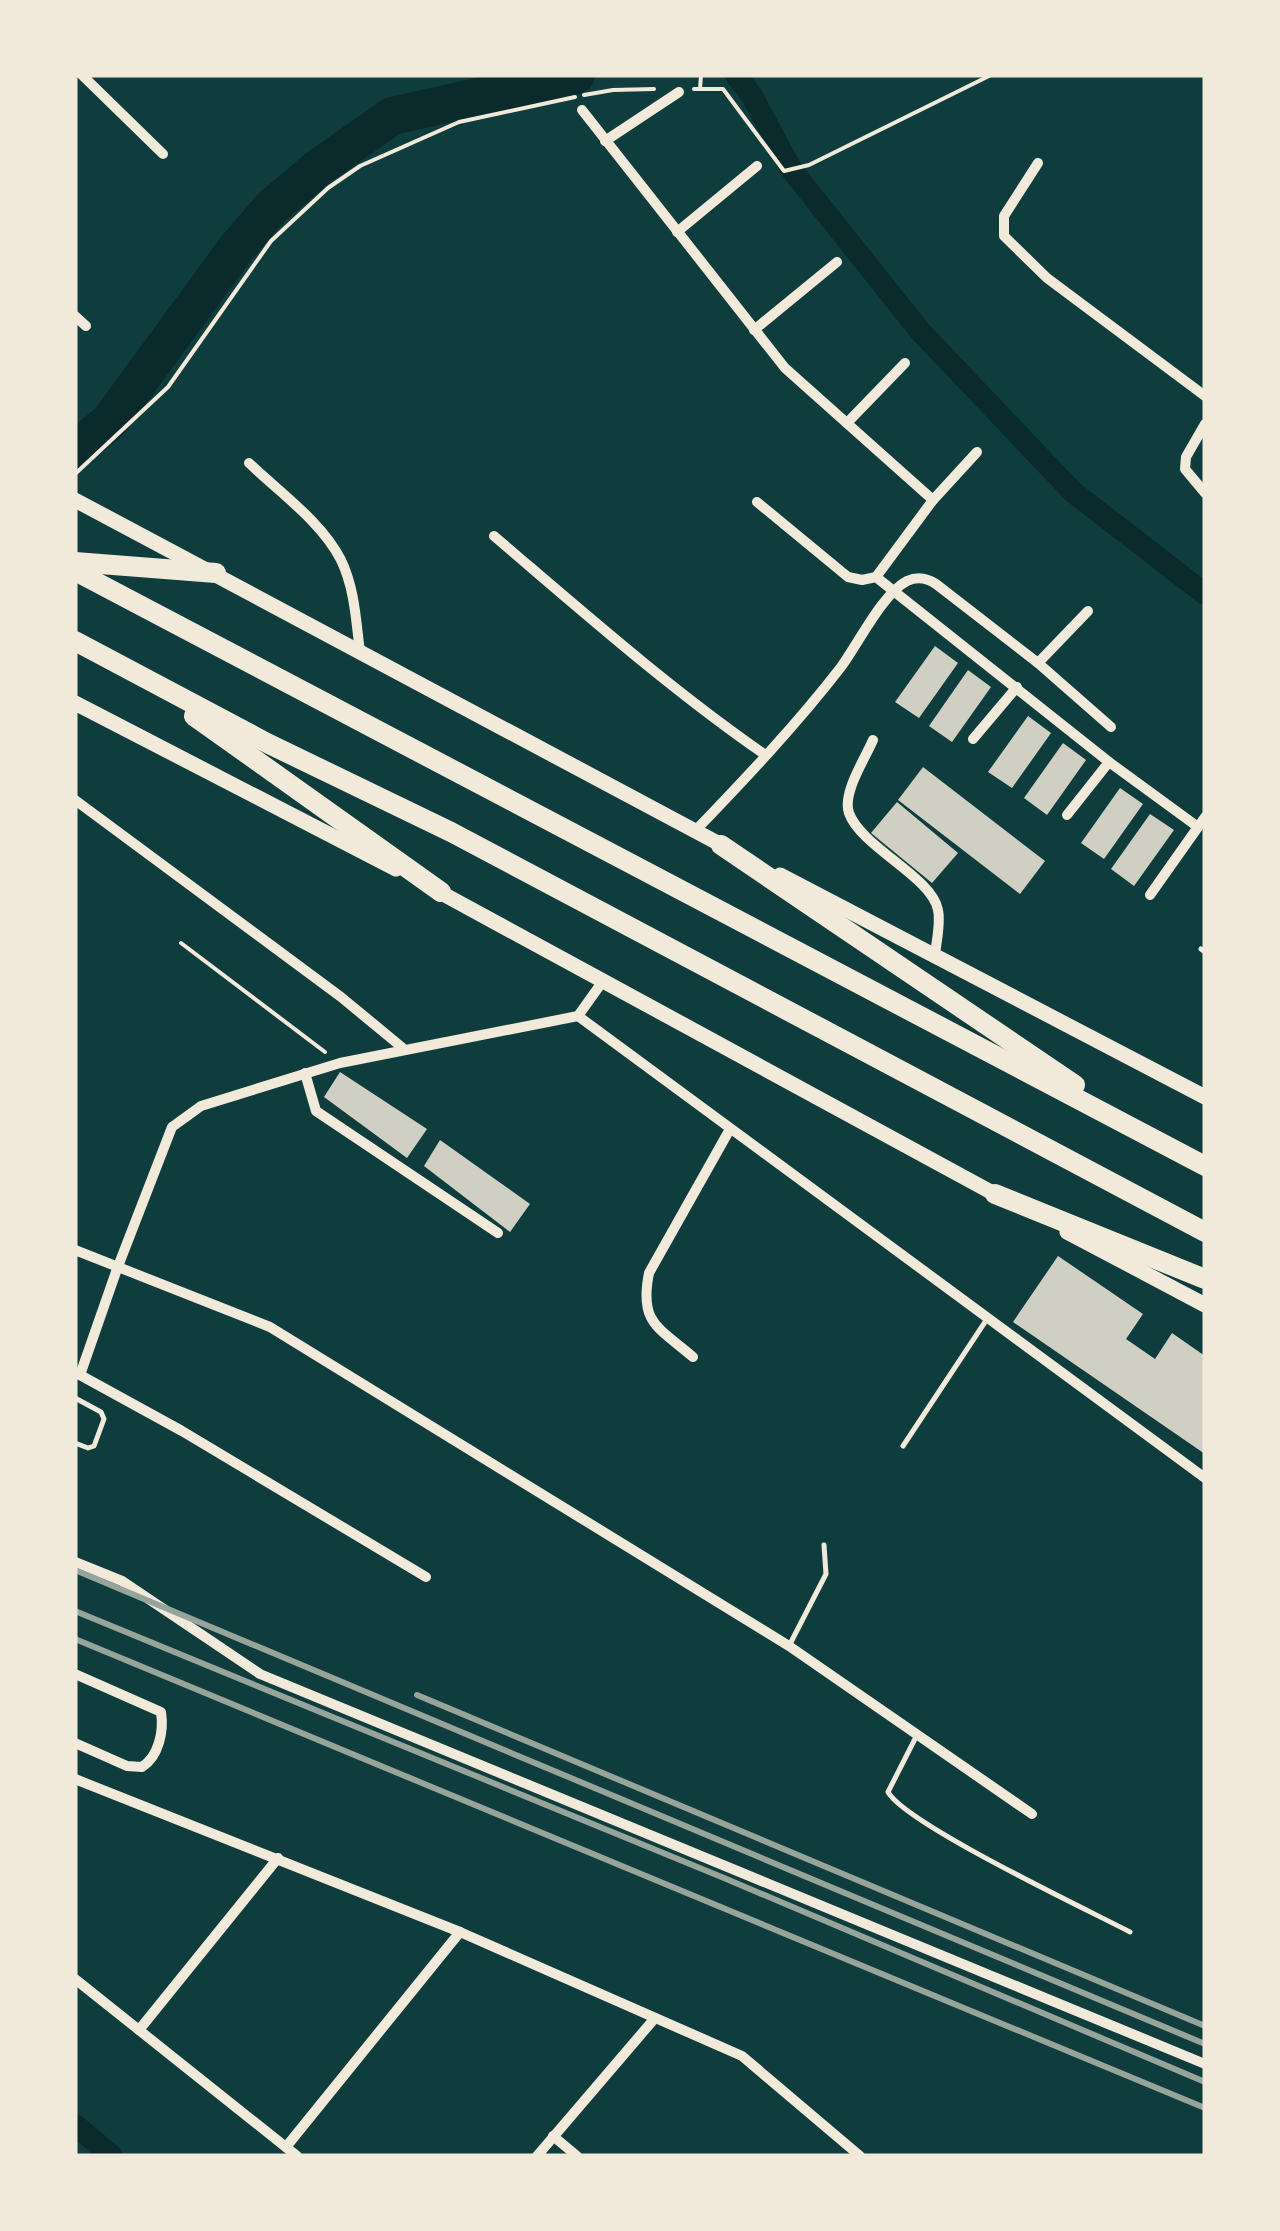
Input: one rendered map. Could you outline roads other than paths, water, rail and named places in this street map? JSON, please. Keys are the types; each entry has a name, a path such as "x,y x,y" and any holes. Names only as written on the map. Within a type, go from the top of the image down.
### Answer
{"highway":[{"path":"75,562 216,574"},
{"path":"75,571 1205,1166"},
{"path":"75,641 267,743 486,850 1205,1232"},
{"path":"121,664 441,892"},
{"path":"721,844 1146,1134"},
{"path":"995,1194 1205,1280"}],"main road":[{"path":"75,500 1205,1096"},
{"path":"75,703 441,892 1205,1305"}],"street":[{"path":"82,75 164,154"},
{"path":"606,141 681,90"},
{"path":"582,110 784,368 933,500"},
{"path":"1038,163 1004,216 1004,236 1047,278 1205,396"},
{"path":"678,232 757,166"},
{"path":"754,330 837,262"},
{"path":"75,316 86,326"},
{"path":"847,424 905,363"},
{"path":"1205,424 1186,457 1185,469 1205,493"},
{"path":"758,502 848,577 876,577 933,500 977,452"},
{"path":"250,463 320,531 340,558 351,589 360,652"},
{"path":"494,536 625,648 764,754"},
{"path":"876,577 1108,762 1198,827"},
{"path":"696,830 841,666 894,591 909,580 925,578 1038,663 1110,727"},
{"path":"1038,663 1088,612"},
{"path":"973,739 1017,687"},
{"path":"873,740 849,796 848,812 931,895 938,909 935,956"},
{"path":"1067,815 1108,762"},
{"path":"75,800 341,997 404,1049"},
{"path":"1150,894 1205,817"},
{"path":"426,1576 182,1430 78,1373 172,1127 201,1106 340,1063 578,1016 603,981"},
{"path":"578,1016 1205,1478"},
{"path":"305,1073 316,1111 498,1232"},
{"path":"693,1358 649,1318 644,1297 649,1272 730,1129"},
{"path":"75,1250 270,1327 789,1646 1032,1814"},
{"path":"75,1562 122,1581 260,1674 1205,2064"},
{"path":"75,1674 161,1712 163,1728 152,1761 142,1768 127,1766 75,1743"},
{"path":"75,1779 460,1932 742,2056 860,2156"},
{"path":"138,2030 278,1858"},
{"path":"286,2148 460,1932"},
{"path":"75,1979 296,2156"},
{"path":"536,2156 655,2018"},
{"path":"553,2136 577,2156"}],"lane":[{"path":"903,1446 988,1318"},
{"path":"75,1398 101,1412 104,1419 94,1446 88,1448 75,1442"},
{"path":"789,1646 826,1574 824,1546"},
{"path":"918,1733 888,1792 894,1802 939,1831 1130,1932"}],"waterway":[{"path":"75,450 109,422 235,250 272,207 318,168 392,116 576,75"},
{"path":"736,75 752,96 791,169 920,331 1073,492 1205,594"},
{"path":"75,2125 112,2156"}],"railway":[{"path":"75,1570 1205,2044"},
{"path":"75,1611 724,1878 1205,2082"},
{"path":"75,1639 1205,2108"},
{"path":"417,1695 1205,2026"}]}
